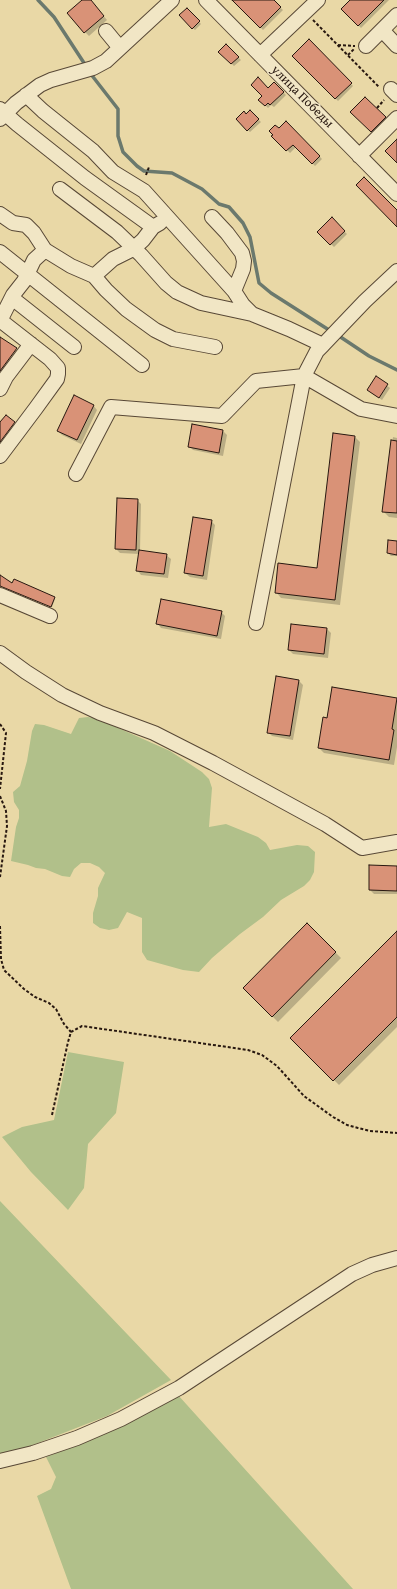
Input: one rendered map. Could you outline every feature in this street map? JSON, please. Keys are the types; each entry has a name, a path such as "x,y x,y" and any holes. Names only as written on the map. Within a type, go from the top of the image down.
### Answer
{"street":[{"path":"153,227 85,178 2,114 40,85 51,80 88,69 106,61 172,0"},
{"name":"улица Победы","path":"206,0 397,194"},
{"path":"260,55 318,0"},
{"path":"366,46 397,15"},
{"path":"382,30 397,46"},
{"path":"106,31 120,48"},
{"path":"26,95 43,111 93,151 113,172 144,191 234,291 243,305 252,314"},
{"path":"359,156 397,118"},
{"path":"60,189 117,232 166,283 177,292 201,303 252,314 289,328 320,348"},
{"path":"0,214 13,223 26,225 34,233 45,250 71,266 94,276 126,309 155,330 173,339 215,348"},
{"path":"94,276 114,259 134,249 153,227 169,217"},
{"path":"212,217 227,233 242,253 244,261 243,269 234,291"},
{"path":"0,456 57,379 58,368 50,359 0,321 8,295 24,281 34,260 45,250"},
{"path":"0,252 142,365"},
{"path":"256,624 304,376 320,348 365,301 397,271"},
{"path":"8,295 74,347"},
{"path":"0,389 6,377 31,344"},
{"path":"76,474 111,407 222,416 256,381 304,376 361,409 397,416"},
{"path":"0,594 50,616"},
{"path":"0,652 26,672 62,695 100,713 154,733 213,763 325,824 362,848 397,842"},
{"path":"0,1462 33,1453 77,1438 121,1419 179,1388 352,1274 372,1265 397,1258"}],"path":[{"path":"312,19 338,46 390,93 377,108"},
{"path":"338,46 357,46 348,55"},
{"path":"146,175 149,167"},
{"path":"0,724 6,733 0,789"},
{"path":"0,796 6,811 7,826 0,877"},
{"path":"0,926 1,959 4,970 24,989 49,1003 56,1009 64,1024 71,1032"},
{"path":"52,1115 71,1032 82,1026 92,1026 248,1050 270,1059 304,1096 347,1125 370,1131 397,1133"}],"green space":[{"path":"88,717 98,719 170,751 202,772 209,779 212,788 209,827 226,824 258,837 266,843 270,850 297,845 308,846 315,852 314,872 310,880 304,886 281,900 263,917 212,958 199,972 183,970 147,960 142,952 142,918 127,912 118,928 109,930 100,928 93,923 93,913 98,896 98,888 105,873 99,867 90,863 81,863 74,869 70,877 11,861 16,827 19,818 19,810 14,802 13,792 20,786 27,761 32,731 35,724 44,725 71,734 79,718"},
{"path":"68,1052 124,1062 116,1113 88,1144 84,1188 68,1210 31,1172 2,1137 22,1127 54,1120"},
{"path":"0,1201 171,1380 107,1416 20,1450 0,1454"},
{"path":"178,1395 353,1589 71,1589 37,1496 51,1489 56,1477 46,1457 80,1444"}],"building":[{"path":"82,0 91,0 104,16 84,33 67,13"},
{"path":"232,0 274,0 281,7 260,28"},
{"path":"350,0 384,0 358,26 341,9"},
{"path":"187,8 200,21 192,29 179,15"},
{"path":"309,39 352,83 335,99 292,56"},
{"path":"226,44 239,57 231,64 218,52"},
{"path":"258,77 268,88 274,82 284,92 270,105 268,103 265,106 258,100 262,96 251,85"},
{"path":"365,97 386,117 371,132 350,112"},
{"path":"250,110 259,119 247,131 236,119 244,111 246,114"},
{"path":"286,121 320,156 312,164 293,145 286,151 271,136 273,135 269,131 275,125 279,128"},
{"path":"397,139 397,163 385,151"},
{"path":"364,177 397,210 397,227 356,185"},
{"path":"332,217 345,231 330,245 317,232"},
{"path":"0,337 17,348 0,371"},
{"path":"376,376 388,384 379,398 367,390"},
{"path":"74,395 94,405 77,440 57,431"},
{"path":"6,415 15,422 0,442 0,422"},
{"path":"192,424 223,430 219,453 188,447"},
{"path":"333,433 355,436 335,600 275,593 278,563 317,568"},
{"path":"391,440 397,441 397,513 382,512"},
{"path":"117,498 138,499 136,550 115,549"},
{"path":"193,517 212,520 203,576 184,573"},
{"path":"388,540 397,541 397,555 387,553"},
{"path":"139,550 167,554 164,574 136,571"},
{"path":"0,575 12,583 14,579 55,597 51,607 0,586"},
{"path":"161,599 222,611 217,636 156,624"},
{"path":"291,624 327,628 324,654 288,650"},
{"path":"276,676 299,680 290,736 267,733"},
{"path":"332,687 397,698 389,760 318,748 323,717 327,718"},
{"path":"369,865 397,866 397,891 369,890"},
{"path":"307,923 336,952 272,1017 243,988"},
{"path":"397,931 397,1017 333,1081 290,1038"}],"waterway":[{"path":"38,0 54,17 86,66"},
{"path":"90,73 118,109 118,136 123,152 144,171 172,173 202,189 219,204 229,207 243,223 250,237 259,283 271,293 329,330"},
{"path":"339,336 369,356 397,370"}]}
